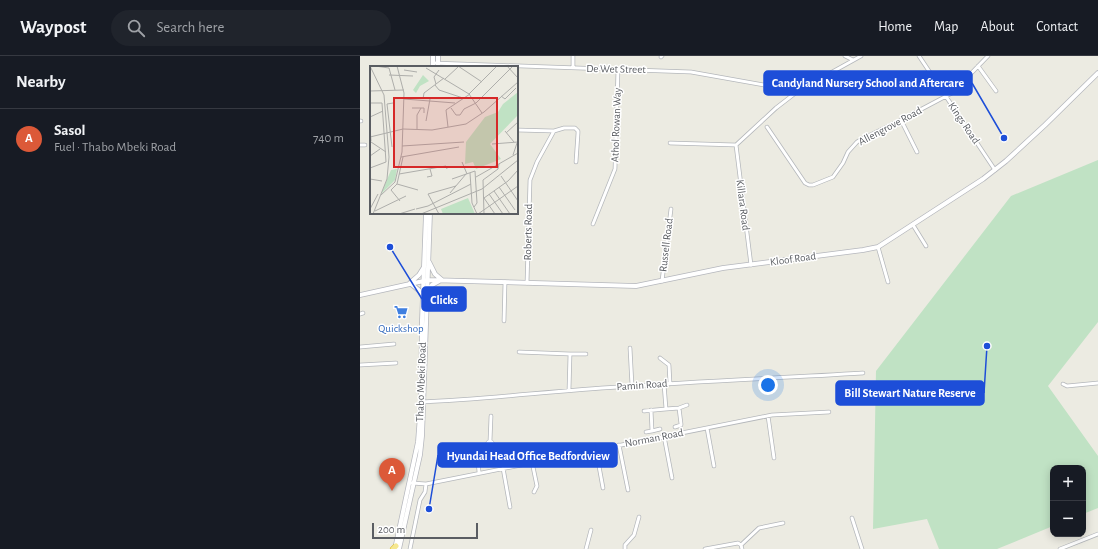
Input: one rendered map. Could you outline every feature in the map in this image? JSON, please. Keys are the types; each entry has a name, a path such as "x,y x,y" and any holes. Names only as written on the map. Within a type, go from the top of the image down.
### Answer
{"main road":[{"path":"433,56 436,65"},
{"path":"436,65 438,56"},
{"name":"Kloof Road","path":"360,295 426,280 642,286 723,268 878,247 995,170 1024,145 1098,73"},
{"name":"Thabo Mbeki Road","path":"396,548 421,450 423,433 422,402 426,294 426,214"},
{"name":"Thabo Mbeki Road","path":"426,280 430,214"},
{"path":"425,265 419,275 409,283 426,294 432,285 442,280 435,274 428,261"},
{"name":"Thabo Mbeki Road","path":"412,483 422,410"}],"street":[{"path":"573,56 573,68"},
{"path":"845,56 853,60"},
{"path":"670,143 736,145 776,108 798,91 861,56"},
{"name":"Kings Road","path":"919,56 995,170"},
{"name":"Allengrove Road","path":"767,127 805,183 813,185 833,177 844,162 848,152 862,139 946,97 956,89 988,56"},
{"name":"De Wet Street","path":"436,65 482,66"},
{"path":"978,66 996,91"},
{"name":"De Wet Street","path":"518,67 691,72 798,91"},
{"name":"Athol Rowan Way","path":"593,224 615,169 618,69"},
{"path":"901,120 917,152"},
{"path":"518,130 554,131 567,128 577,129 576,162"},
{"name":"Roberts Road","path":"527,283 530,180 537,162 554,131"},
{"path":"360,145 365,145"},
{"name":"Killara Road","path":"736,145 751,265"},
{"name":"Russell Road","path":"662,281 671,209"},
{"path":"913,225 926,246"},
{"path":"878,247 888,282"},
{"path":"504,321 505,282"},
{"path":"360,347 394,344"},
{"path":"630,348 632,386"},
{"path":"519,352 586,354"},
{"path":"569,390 570,354"},
{"path":"660,358 669,365 670,384"},
{"path":"360,365 396,363"},
{"name":"Pamin Road","path":"422,402 479,399 569,390 863,373"},
{"path":"1063,384 1067,386 1098,383"},
{"path":"664,384 666,409"},
{"path":"644,411 679,408 686,405"},
{"path":"675,427 681,425 679,408"},
{"path":"651,410 652,431"},
{"name":"Norman Road","path":"412,483 426,484 479,472 768,416 829,412"},
{"path":"479,472 477,451 488,445 492,445 492,442 490,441 490,416"},
{"path":"768,416 774,458"},
{"path":"707,428 714,466"},
{"path":"646,432 660,430"},
{"path":"664,436 672,478"},
{"path":"619,445 628,490"},
{"path":"596,450 603,488"},
{"path":"532,462 537,486 534,492"},
{"path":"503,468 510,508"},
{"path":"410,549 420,500 426,484"},
{"path":"625,549 625,545 634,535 639,517"},
{"path":"852,518 862,549"},
{"path":"741,545 759,528 783,523"},
{"path":"586,549 591,530"},
{"path":"1060,549 1098,534"},
{"path":"705,549 718,548 738,543 741,545"},
{"path":"741,545 742,549"}],"green space":[{"path":"1098,160 1098,322 1048,386 1098,456 1098,508 1086,513 1086,465 1050,465 1050,527 997,549 939,549 927,519 873,529 876,371 1011,196"}],"place":[{"name":"Candyland Nursery School and Aftercare","path":"1004,138"},
{"name":"Clicks","path":"390,247"},
{"name":"Quickshop","path":"401,312"},
{"name":"Bill Stewart Nature Reserve","path":"987,346"},
{"name":"Sasol","path":"392,491"},
{"name":"Hyundai Head Office Bedfordview","path":"429,509"}]}
